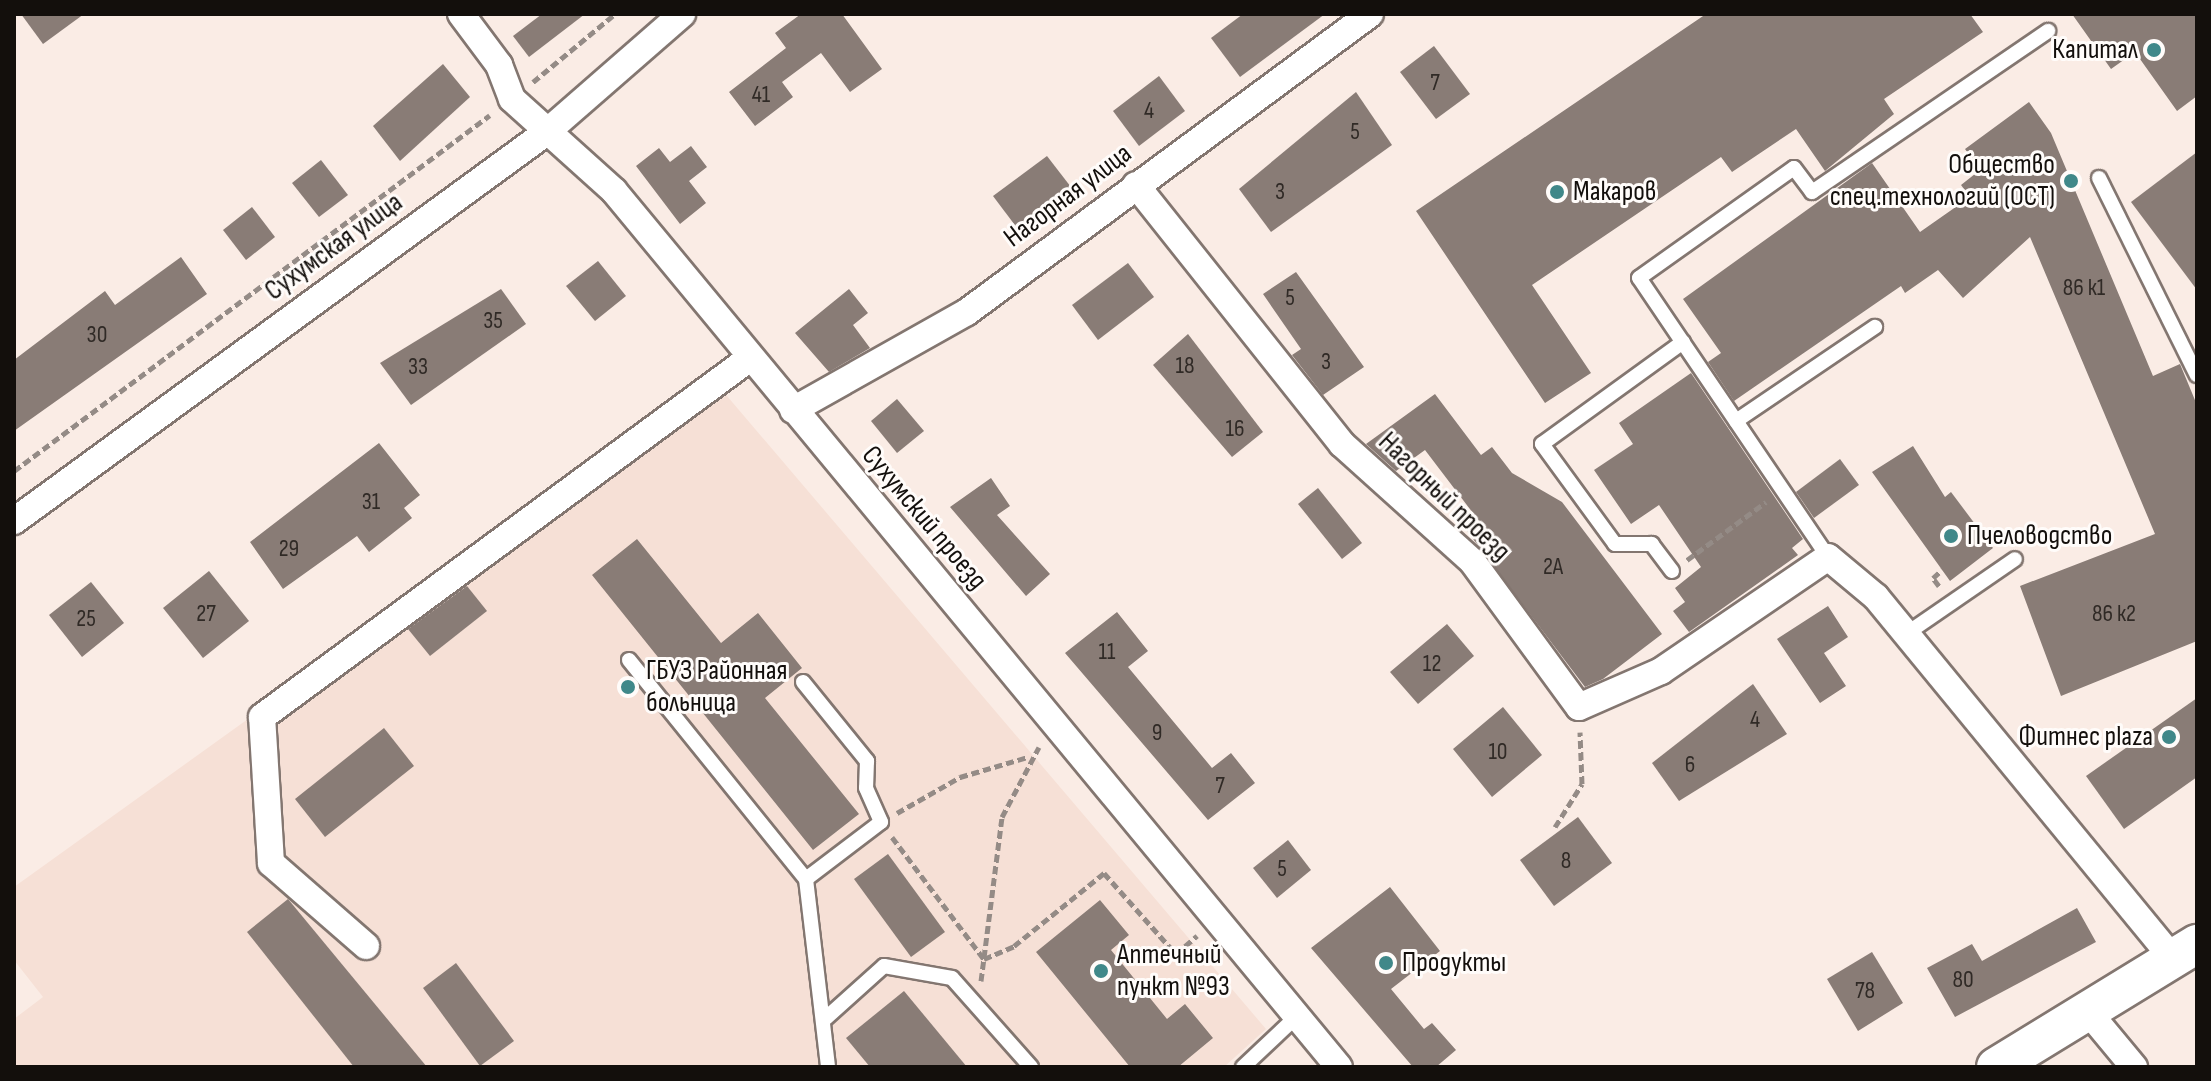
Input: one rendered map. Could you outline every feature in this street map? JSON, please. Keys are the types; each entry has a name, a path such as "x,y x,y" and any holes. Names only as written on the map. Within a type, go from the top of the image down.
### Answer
{"street":[{"name":"Сухумский проезд","path":"461,14 499,65 512,99 614,191 1339,1067"},
{"name":"Сухумская улица","path":"14,521 548,131 682,14"},
{"name":"Нагорная улица","path":"793,410 967,312 1370,14"},
{"name":"Нагорный проезд","path":"1136,185 1342,444 1472,561 1579,707"},
{"path":"366,946 271,863 262,717 750,358"},
{"path":"1579,707 1661,671 1828,557 1906,634 2185,951 2085,1008 1996,1067"},
{"path":"2085,1008 2134,1067"}],"lane":[{"path":"1828,557 1639,278 1794,168 1812,192 2048,31"},
{"path":"2099,178 2197,375"},
{"path":"1736,421 1875,327"},
{"path":"1672,571 1652,544 1615,544 1542,444 1683,342"},
{"path":"1906,634 2015,559"},
{"path":"629,660 806,879 826,1018 828,1067"},
{"path":"803,682 867,761 866,788 881,822 806,879"},
{"path":"826,1018 884,966 952,978 979,1002 1031,1067"},
{"path":"1243,1067 1296,1017"}],"path":[{"path":"14,471 512,99 615,14"},
{"path":"1672,571 1783,490"},
{"path":"1555,827 1582,784 1579,707"},
{"path":"979,1002 1002,817 1028,757 1058,730"},
{"path":"984,959 881,822 960,777 1028,757"},
{"path":"984,959 1014,946 1104,873 1176,954 1215,920"}],"shaded area":[{"name":"ГБУЗ Районная больница","path":"716,383 1266,1029 1224,1067 14,1067 14,1019 43,997 14,960 14,887"}],"building":[{"path":"21,14 84,14 43,44"},
{"path":"542,14 585,14 529,57 513,36"},
{"path":"801,14 842,14 882,69 850,92 821,53 782,82 793,97 755,126 729,92 786,48 775,33"},
{"path":"1243,14 1325,14 1240,77 1211,38"},
{"name":"Макаров","path":"1706,14 1970,14 1983,32 1884,99 1894,114 1825,171 1796,129 1732,172 1721,157 1532,285 1591,373 1545,403 1416,211"},
{"path":"2072,14 2197,14 2197,96 2177,111 2135,52 2111,69"},
{"path":"1434,46 1470,94 1436,119 1400,72"},
{"path":"443,64 470,97 400,161 373,126"},
{"path":"1159,76 1185,111 1139,146 1113,111"},
{"path":"1356,92 1392,145 1271,232 1239,189"},
{"path":"2029,102 2051,133 2153,376 2180,364 2197,405 2197,641 2061,696 2020,586 2155,534 2030,237 1963,298 1938,270 1905,293 1901,286 1734,401 1708,362 1721,353 1683,299 1872,163 1920,232 1970,197 1961,185 1980,170 1965,149"},
{"path":"691,146 707,167 689,181 706,203 680,224 636,166 659,148 670,162"},
{"path":"2197,152 2197,290 2131,202"},
{"path":"1047,156 1074,191 1020,232 993,196"},
{"path":"321,160 348,195 319,217 292,183"},
{"path":"252,207 275,237 246,260 223,230"},
{"path":"181,257 207,294 14,431 14,360 105,291 115,305"},
{"path":"598,261 626,296 595,321 566,286"},
{"path":"1128,263 1154,297 1098,340 1072,305"},
{"path":"1296,272 1364,367 1323,395 1292,355 1301,349 1263,294"},
{"path":"501,289 526,324 411,405 380,363"},
{"path":"849,289 868,313 853,325 870,348 829,372 795,333"},
{"path":"1188,334 1263,432 1232,457 1153,365"},
{"path":"1691,373 1803,539 1792,548 1798,555 1689,632 1673,611 1685,602 1675,588 1701,567 1659,505 1631,524 1594,470 1633,444 1619,423"},
{"path":"1435,394 1481,455 1492,447 1512,473 1562,502 1662,634 1603,679 1585,687 1467,531 1479,521 1425,450 1396,471 1366,444"},
{"path":"897,399 924,431 897,453 871,421"},
{"path":"379,443 420,495 404,508 412,518 369,552 357,536 283,589 250,542"},
{"path":"1913,446 1945,497 1951,492 1993,548 1950,581 1872,472"},
{"path":"1840,459 1859,485 1814,518 1796,492"},
{"path":"991,478 1010,506 997,515 1050,574 1026,596 950,507"},
{"path":"1318,488 1362,543 1342,559 1298,504"},
{"path":"637,539 721,643 758,613 802,668 765,698 859,814 813,850 592,575"},
{"path":"209,571 249,621 203,658 163,608"},
{"path":"91,582 124,623 82,657 49,615"},
{"path":"467,586 487,611 430,656 408,629"},
{"path":"1828,606 1848,637 1824,653 1846,686 1820,703 1777,639"},
{"path":"1117,612 1148,651 1128,667 1212,768 1231,753 1255,783 1208,820 1065,653"},
{"path":"1447,624 1474,656 1418,704 1390,672"},
{"path":"1753,684 1787,734 1679,801 1652,763"},
{"name":"Фитнес plaza","path":"2197,698 2197,777 2124,829 2086,776"},
{"path":"1503,707 1542,755 1492,797 1453,749"},
{"path":"384,728 414,766 325,837 295,799"},
{"path":"1578,817 1612,863 1554,906 1520,860"},
{"path":"1288,840 1311,870 1277,898 1253,868"},
{"path":"888,854 945,932 911,957 854,879"},
{"path":"1390,887 1440,951 1391,989 1424,1029 1432,1023 1456,1050 1436,1067 1413,1067 1311,948"},
{"path":"288,899 427,1067 354,1067 247,932"},
{"path":"1100,900 1129,935 1111,950 1167,1019 1185,1004 1213,1038 1178,1067 1130,1067 1036,952"},
{"path":"2077,908 2096,942 1955,1017 1927,968 1972,944 1982,961"},
{"path":"1872,952 1903,1003 1858,1031 1827,979"},
{"path":"456,963 514,1041 480,1066 423,988"},
{"path":"904,991 967,1067 870,1067 846,1038"}],"place":[{"name":"Капитал","path":"2154,50"},
{"name":"Общество спец.технологий (ОСТ)","path":"2071,181"},
{"name":"Макаров","path":"1557,192"},
{"name":"Пчеловодство","path":"1951,536"},
{"name":"ГБУЗ Районная больница","path":"628,687"},
{"name":"Фитнес plaza","path":"2169,737"},
{"name":"Продукты","path":"1386,963"},
{"name":"Аптечный пункт №93","path":"1101,971"}]}
